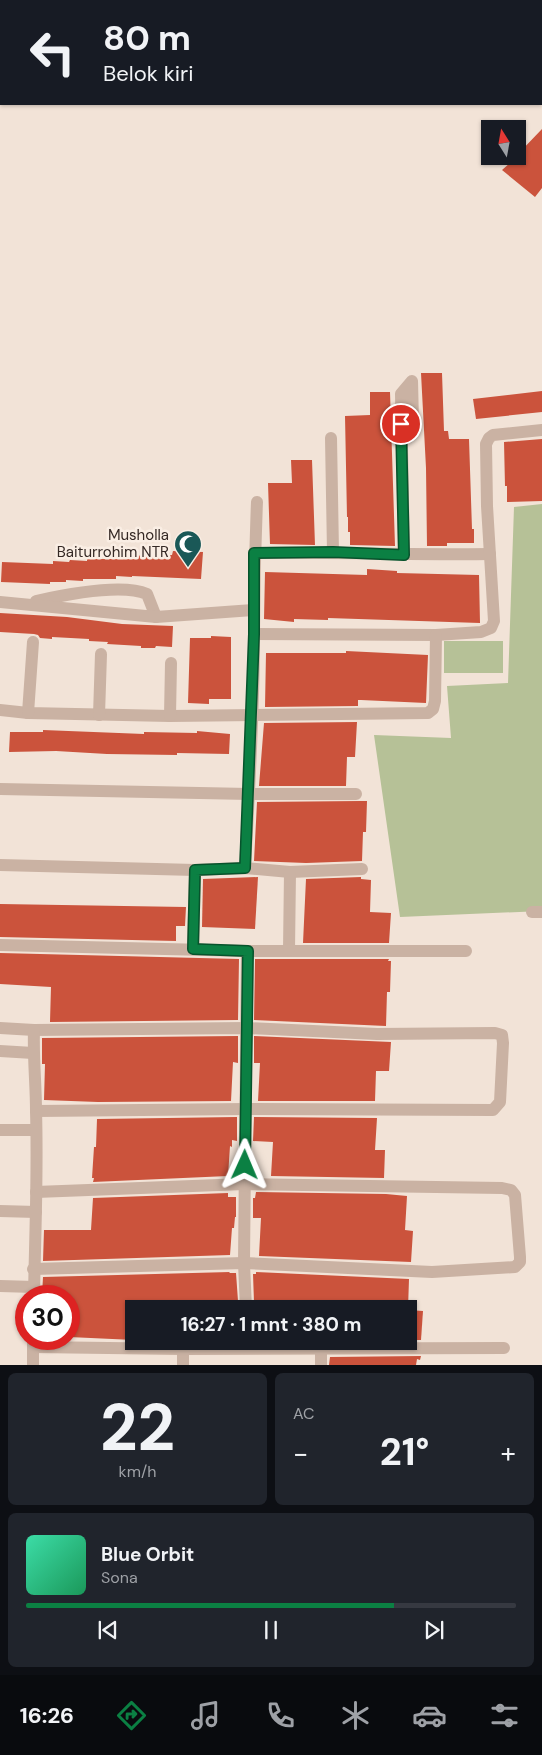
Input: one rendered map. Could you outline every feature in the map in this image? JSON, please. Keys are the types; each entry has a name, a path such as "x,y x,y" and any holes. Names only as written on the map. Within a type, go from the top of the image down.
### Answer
{"street":[{"path":"254,634 436,635 472,633 491,628 494,621 486,444 493,435 542,430"},
{"path":"331,438 333,552"},
{"path":"401,439 404,555"},
{"path":"245,868 252,715 254,553 257,502"},
{"path":"254,553 490,554"},
{"path":"23,604 79,593 138,590 147,594 156,617"},
{"path":"0,602 156,617 253,610"},
{"path":"0,710 28,713 170,716 428,713 433,708 434,701 436,635"},
{"path":"28,713 33,642"},
{"path":"100,715 101,654"},
{"path":"170,716 172,663"},
{"path":"0,790 356,794"},
{"path":"0,865 195,870 245,868 290,872 362,869"},
{"path":"193,949 195,870"},
{"path":"289,950 290,872"},
{"path":"0,945 248,951 466,951"},
{"path":"246,1300 244,1263 248,951"},
{"path":"0,1028 34,1030 247,1028 377,1034 495,1033 502,1035 500,1102 493,1110 246,1109 36,1111"},
{"path":"34,1030 36,1212 34,1285"},
{"path":"0,1051 33,1053"},
{"path":"0,1130 36,1130"},
{"path":"33,1270 244,1263 432,1272 515,1267 520,1262 515,1195 511,1190 502,1188 245,1184 36,1192"},
{"path":"0,1211 36,1212"},
{"path":"0,1286 15,1289"},
{"path":"80,1345 125,1347"},
{"path":"417,1348 504,1348"},
{"path":"33,1350 33,1365"},
{"path":"183,1365 184,1350"},
{"path":"321,1350 321,1365"}],"green space":[{"path":"542,504 542,911 400,917 374,735 451,738 447,686 508,683 514,507"},
{"path":"444,641 503,641 503,673 444,673"}],"building":[{"path":"542,129 542,188 535,197 502,170 508,165 526,165 526,146"},
{"path":"421,373 442,373 444,431 448,431 449,439 469,439 474,543 447,543 447,546 427,546 426,468"},
{"path":"542,391 542,412 476,419 473,399"},
{"path":"370,392 390,392 395,546 350,545 347,517 345,416 370,415"},
{"path":"542,439 542,501 507,502 504,442"},
{"path":"291,460 312,460 315,545 270,544 268,483 292,483"},
{"path":"173,551 203,552 201,579 116,576 116,579 66,580 66,582 50,582 50,584 1,582 2,562 53,564 53,561 118,559 119,556 172,555"},
{"path":"367,569 397,571 397,573 479,575 480,623 328,618 328,620 294,619 294,622 264,619 265,572 367,575"},
{"path":"0,613 67,617 122,624 173,626 172,647 156,646 155,648 141,648 141,646 89,641 89,639 52,637 52,639 40,638 34,634 0,632"},
{"path":"211,636 231,637 231,699 209,699 209,704 188,703 190,638 211,638"},
{"path":"346,651 428,655 426,703 358,700 358,706 265,707 266,653 346,653"},
{"path":"357,722 355,757 347,757 346,786 259,786 264,723"},
{"path":"43,730 144,734 144,732 197,733 197,731 230,734 229,754 9,752 10,732 43,732"},
{"path":"367,801 366,832 363,832 362,861 306,863 254,861 257,802"},
{"path":"258,877 255,929 202,927 203,879"},
{"path":"361,877 361,879 371,880 370,912 391,913 389,943 303,943 306,879"},
{"path":"0,904 186,907 185,926 176,926 176,941 0,937"},
{"path":"0,953 239,959 238,1020 50,1022 51,987 0,984"},
{"path":"255,959 389,959 388,961 391,961 390,992 387,992 386,1026 254,1020"},
{"path":"238,1036 238,1063 233,1062 231,1101 98,1102 44,1100 45,1064 42,1064 42,1038"},
{"path":"254,1036 391,1042 389,1071 376,1071 375,1101 258,1101 260,1063 254,1063"},
{"path":"237,1117 237,1141 232,1140 232,1147 230,1146 228,1176 93,1182 97,1119"},
{"path":"254,1117 377,1118 375,1150 385,1150 384,1178 271,1176 273,1142 253,1141"},
{"path":"256,1192 407,1196 405,1230 413,1231 411,1262 259,1256 261,1218 253,1218 253,1198 255,1198"},
{"path":"228,1193 228,1197 236,1197 236,1217 234,1228 232,1228 230,1255 43,1261 44,1230 91,1230 93,1198"},
{"path":"230,1272 236,1273 238,1300 125,1300 125,1340 80,1338 80,1285 43,1285 43,1277"},
{"path":"256,1272 409,1279 408,1300 254,1300 253,1274 256,1274"},
{"path":"417,1311 423,1311 421,1340 417,1340"},
{"path":"421,1356 420,1360 417,1359 416,1365 329,1365 330,1357"}],"place":[{"name":"Musholla Baiturrohim NTR","path":"188,568"}],"route":[{"path":"245,1165 248,951 193,949 195,870 245,868 254,634 254,553 333,552 404,555 401,424"}]}
